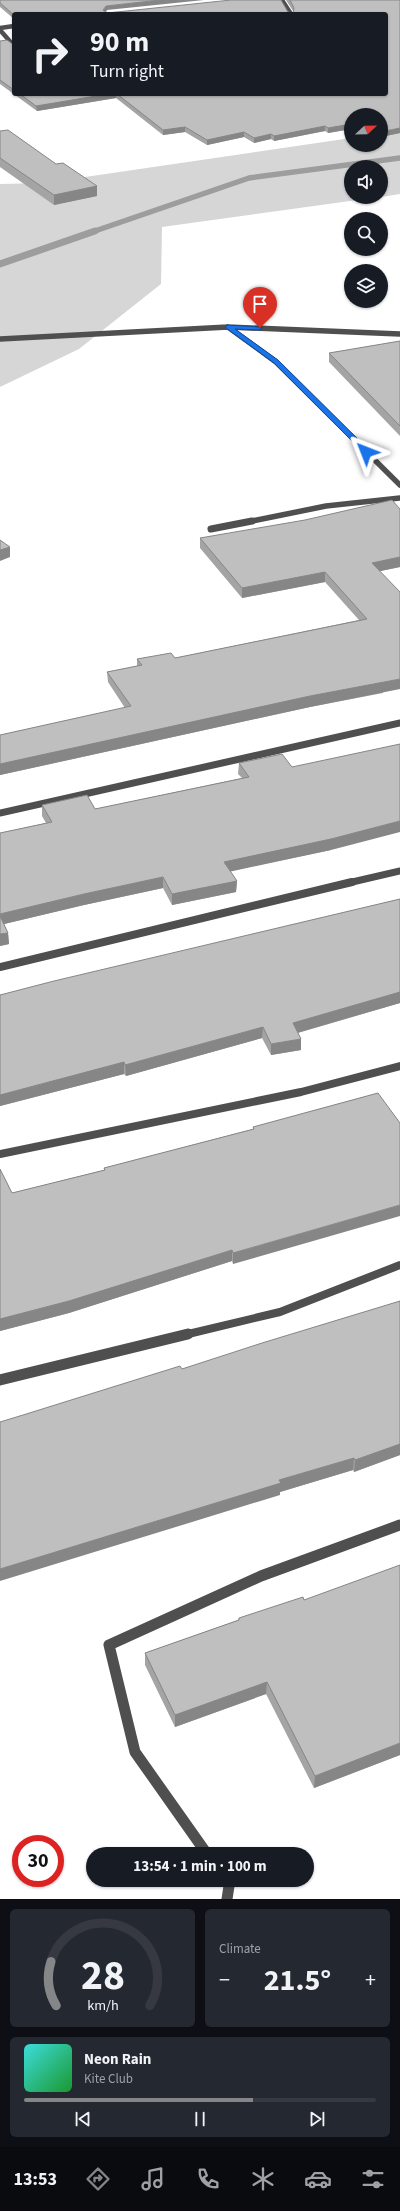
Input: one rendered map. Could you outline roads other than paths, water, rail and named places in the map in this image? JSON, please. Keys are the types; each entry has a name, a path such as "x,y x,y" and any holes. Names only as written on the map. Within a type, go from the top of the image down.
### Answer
{"street":[{"path":"282,0 290,12"},
{"path":"12,26 0,29 12,44"},
{"path":"0,338 123,334 228,327 400,334"},
{"path":"228,327 276,362 400,485"},
{"path":"211,529 326,506 400,498"},
{"path":"0,813 400,723"},
{"path":"0,967 400,871"},
{"path":"0,1154 301,1092 400,1066"},
{"path":"0,1380 280,1312 400,1265"},
{"path":"201,1847 135,1752 109,1645 261,1576 400,1525"},
{"path":"227,1899 229,1887"}],"waterway":[{"path":"92,232 249,178 400,158"},
{"path":"0,264 95,231"}]}
